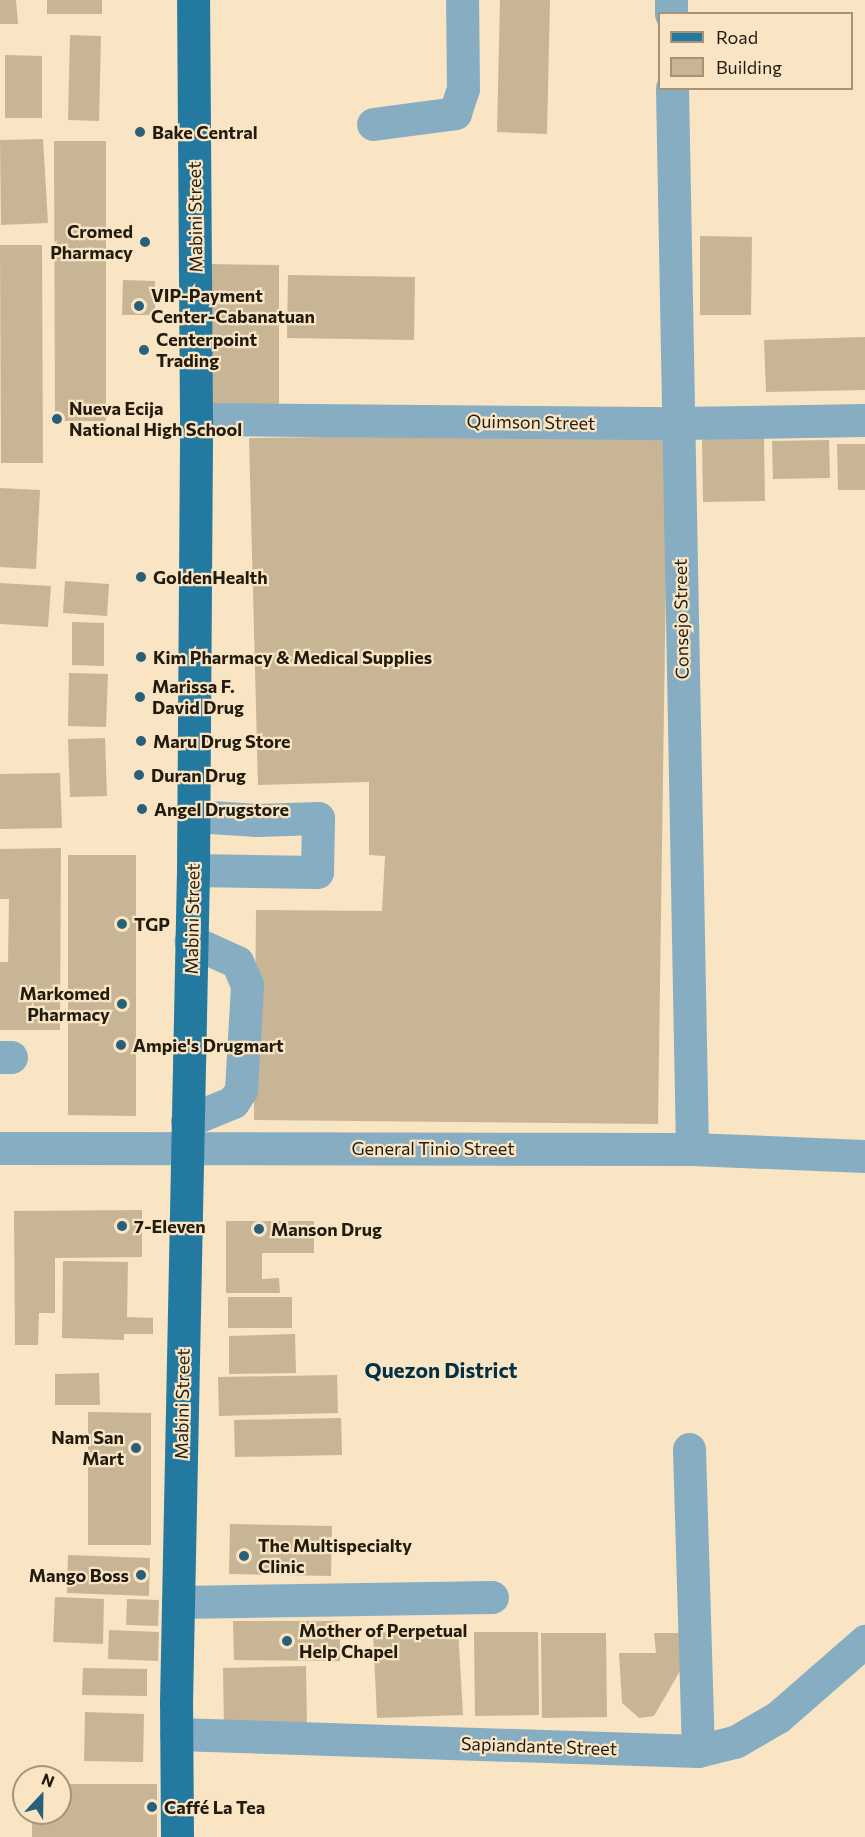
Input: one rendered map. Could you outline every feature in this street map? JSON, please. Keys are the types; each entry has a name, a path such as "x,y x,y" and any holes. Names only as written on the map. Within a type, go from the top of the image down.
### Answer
{"main road":[{"name":"Mabini Street","path":"177,1837 178,1602 194,816 196,419 193,0"}],"street":[{"path":"373,124 455,113 463,89 462,0"},
{"name":"Consejo Street","path":"672,90 692,1149"},
{"name":"Quimson Street","path":"196,419 677,423 865,420"},
{"path":"193,870 317,872 318,839 318,818 257,820 194,816"},
{"path":"187,1134 233,1102 241,1090 247,985 237,962 191,941"},
{"name":"General Tinio Street","path":"0,1148 187,1134 316,1147 692,1149 865,1156"},
{"path":"689,1449 698,1751"},
{"path":"178,1602 492,1597"},
{"name":"Sapiandante Street","path":"176,1734 698,1751 735,1742 778,1717 865,1641"}],"building":[{"path":"0,0 16,0 18,24 0,24"},
{"path":"47,0 102,0 102,14 47,14"},
{"path":"500,0 550,0 547,134 497,132"},
{"path":"70,35 101,36 99,121 68,120"},
{"path":"5,55 42,56 42,118 5,118"},
{"path":"43,139 48,223 1,225 0,140"},
{"path":"54,141 106,141 106,421 55,421"},
{"path":"700,236 752,237 751,315 700,315"},
{"path":"0,245 42,245 43,463 1,463"},
{"path":"205,264 279,265 279,406 205,405"},
{"path":"288,275 415,277 414,340 287,338"},
{"name":"VIP-Payment Center-Cabanatuan","path":"123,280 155,281 155,315 122,315"},
{"path":"865,337 865,390 766,392 764,340"},
{"path":"668,432 658,1124 254,1120 256,910 382,911 385,856 369,855 369,782 258,785 249,438"},
{"path":"764,438 765,501 703,502 702,439"},
{"path":"829,440 830,478 773,479 772,441"},
{"path":"837,444 865,444 865,490 838,490"},
{"path":"0,488 40,490 36,569 0,567"},
{"path":"65,581 109,584 107,616 63,613"},
{"path":"0,583 51,586 48,627 0,624"},
{"path":"72,622 104,623 104,666 72,665"},
{"path":"69,673 108,674 106,727 68,726"},
{"path":"105,738 107,796 70,797 68,739"},
{"path":"60,773 62,828 0,829 0,774"},
{"path":"61,848 60,1030 0,1030 0,962 8,962 9,899 0,899 0,849"},
{"path":"68,855 136,855 136,1116 68,1115"},
{"path":"142,1210 142,1257 55,1258 55,1313 39,1313 38,1345 15,1345 14,1211"},
{"path":"226,1221 314,1221 314,1253 262,1253 262,1279 279,1278 280,1293 226,1293"},
{"path":"63,1261 128,1262 127,1317 153,1318 153,1334 124,1334 124,1340 62,1338"},
{"path":"228,1297 292,1297 292,1328 228,1328"},
{"path":"295,1334 296,1373 229,1374 229,1336"},
{"path":"99,1373 100,1405 55,1405 55,1374"},
{"path":"337,1375 338,1413 219,1416 218,1377"},
{"path":"88,1412 151,1413 151,1545 88,1545"},
{"path":"341,1418 342,1455 235,1457 234,1420"},
{"path":"230,1524 332,1526 331,1576 229,1574"},
{"path":"68,1555 150,1558 149,1596 67,1593"},
{"path":"55,1597 104,1599 103,1644 53,1642"},
{"path":"127,1599 159,1600 158,1626 126,1625"},
{"name":"Mother of Perpetual Help Chapel","path":"233,1621 340,1621 340,1661 234,1660"},
{"path":"458,1627 463,1715 377,1718 373,1631"},
{"path":"109,1630 159,1632 158,1661 108,1659"},
{"path":"474,1632 538,1632 539,1715 475,1716"},
{"path":"541,1633 606,1633 607,1717 542,1718"},
{"path":"654,1633 679,1633 680,1671 654,1716 639,1718 622,1703 619,1653 656,1653"},
{"path":"306,1666 307,1727 224,1728 223,1668"},
{"path":"83,1668 147,1669 147,1696 82,1695"},
{"path":"85,1712 144,1714 143,1762 84,1761"},
{"path":"72,1784 157,1784 157,1837 32,1837 32,1825 72,1825"}],"place":[{"name":"Bake Central","path":"140,132"},
{"name":"Cromed Pharmacy","path":"145,242"},
{"name":"VIP-Payment Center-Cabanatuan","path":"139,306"},
{"name":"Centerpoint Trading","path":"144,350"},
{"name":"Nueva Ecija National High School","path":"57,419"},
{"name":"GoldenHealth","path":"141,577"},
{"name":"Kim Pharmacy & Medical Supplies","path":"141,657"},
{"name":"Marissa F. David Drug","path":"140,697"},
{"name":"Maru Drug Store","path":"141,741"},
{"name":"Duran Drug","path":"139,775"},
{"name":"Angel Drugstore","path":"142,809"},
{"name":"TGP","path":"122,924"},
{"name":"Markomed Pharmacy","path":"122,1004"},
{"name":"Ampie's Drugmart","path":"121,1045"},
{"name":"7-Eleven","path":"122,1226"},
{"name":"Manson Drug","path":"259,1229"},
{"name":"Nam San Mart","path":"136,1448"},
{"name":"The Multispecialty Clinic","path":"244,1556"},
{"name":"Mango Boss","path":"141,1575"},
{"name":"Mother of Perpetual Help Chapel","path":"287,1641"},
{"name":"Caffé La Tea","path":"152,1807"}],"district":[{"name":"Quezon District","path":"441,1370"}]}
